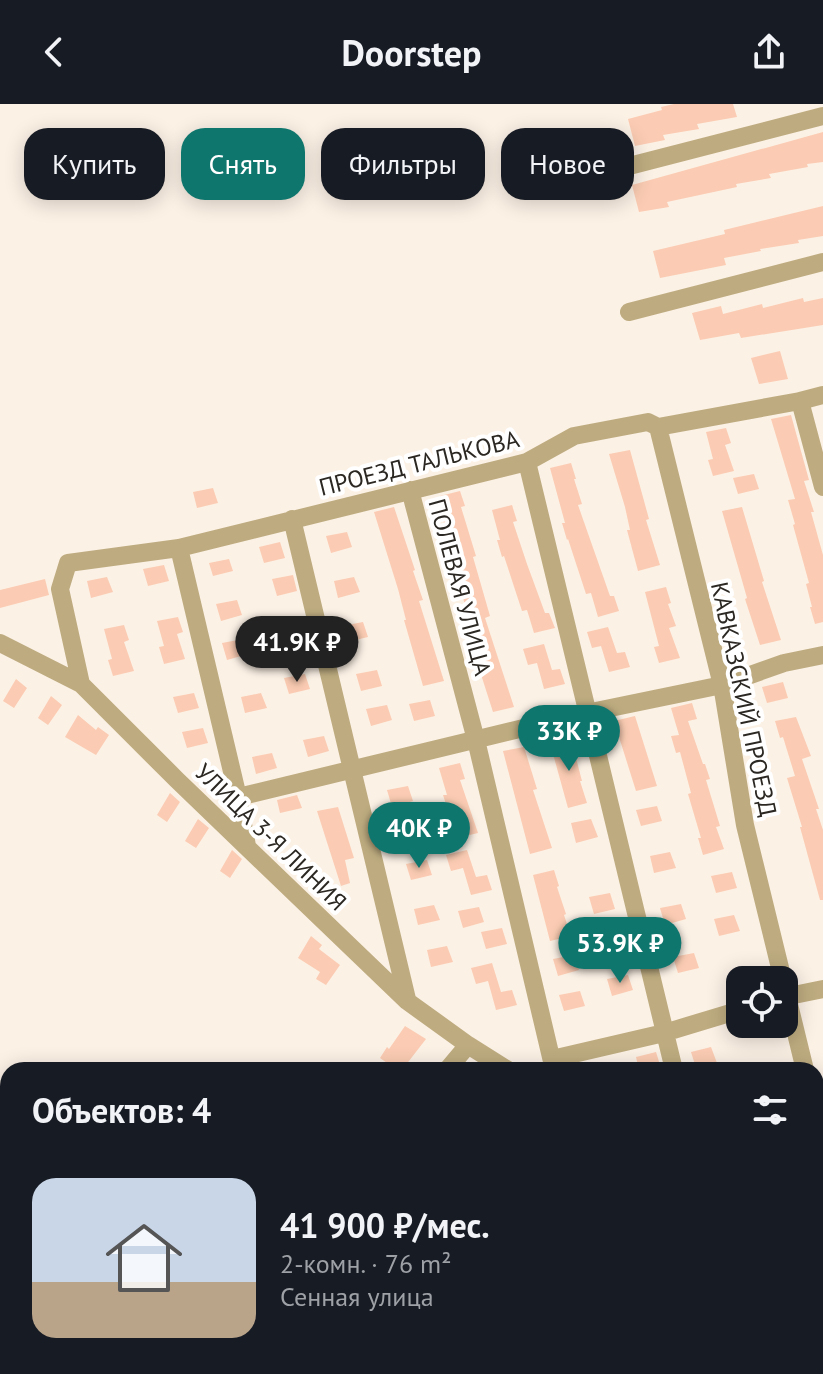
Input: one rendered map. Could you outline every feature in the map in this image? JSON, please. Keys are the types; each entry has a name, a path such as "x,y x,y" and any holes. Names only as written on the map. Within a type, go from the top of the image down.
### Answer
{"street":[{"path":"634,165 823,116"},
{"path":"629,312 823,262"},
{"name":"ПРОЕЗД ТАЛЬКОВА","path":"81,684 60,589 68,563 179,548 527,462 574,436 648,422 658,427 823,395"},
{"path":"800,401 823,487"},
{"name":"КАВКАЗСКИЙ ПРОЕЗД","path":"658,427 722,685 745,825 779,966"},
{"path":"527,462 672,1062"},
{"name":"ПОЛЕВАЯ УЛИЦА","path":"410,490 476,740 553,1062"},
{"path":"292,519 407,1001"},
{"path":"179,548 247,846"},
{"name":"УЛИЦА 3-Я ЛИНИЯ","path":"0,643 81,684 407,1001 495,1062"},
{"path":"238,797 586,713 722,685 784,663 823,655"},
{"path":"798,989 823,989"},
{"path":"560,1062 726,1014"},
{"name":"КАВКАЗСКИЙ ПРОЕЗД","path":"797,1038 803,1062"},
{"path":"454,1062 468,1045"}],"building":[{"path":"674,104 733,104 737,117 697,124 699,129 663,135 665,140 635,146 634,128 630,128 628,119 662,110 661,107"},
{"path":"823,132 823,162 769,174 771,178 736,184 737,187 667,202 669,207 639,212 634,184"},
{"path":"823,206 823,236 724,258 726,265 660,278 653,251"},
{"path":"803,298 804,302 823,298 823,325 741,338 739,333 700,340 692,313 721,306 723,314"},
{"path":"780,351 788,379 759,384 751,358"},
{"path":"791,415 809,480 804,481 823,555 823,622 815,624 806,584 809,583 788,500 795,499 771,419"},
{"path":"726,428 731,443 725,445 734,471 713,476 708,460 713,459 706,432"},
{"path":"630,450 660,565 638,571 627,530 630,530 625,507 609,454"},
{"path":"571,463 582,504 578,505 610,596 614,596 619,611 598,617 591,593 586,594 567,540 550,468"},
{"path":"754,474 759,489 738,494 733,478"},
{"path":"213,488 218,503 197,508 193,492"},
{"path":"460,491 465,506 461,507 476,556 473,557 490,616 485,618 514,707 493,712 469,637 473,636 443,520 446,519 440,496"},
{"path":"512,505 517,521 513,522 527,564 545,613 549,613 555,628 534,633 527,610 522,611 502,557 492,510"},
{"path":"394,507 415,570 423,600 419,601 444,681 423,686 374,512"},
{"path":"742,507 781,640 760,645 722,511"},
{"path":"347,532 352,547 331,553 326,536"},
{"path":"280,542 285,558 264,563 259,547"},
{"path":"229,559 233,571 213,576 209,563"},
{"path":"164,565 169,581 148,586 143,569"},
{"path":"293,575 297,591 277,596 272,579"},
{"path":"107,577 113,592 91,598 87,581"},
{"path":"354,577 360,592 338,598 334,581"},
{"path":"45,579 49,595 0,608 0,590"},
{"path":"666,587 676,626 669,628 680,658 659,663 654,647 659,646 645,592"},
{"path":"237,600 242,615 221,621 216,604"},
{"path":"178,617 183,632 177,634 185,659 164,664 159,647 164,646 157,621"},
{"path":"289,620 294,636 273,641 268,625"},
{"path":"363,622 368,637 347,642 342,626"},
{"path":"124,625 129,640 124,642 134,671 113,676 104,629"},
{"path":"608,627 617,653 625,652 630,667 609,672 601,646 592,648 587,632"},
{"path":"243,639 248,654 227,660 222,643"},
{"path":"544,644 552,670 560,669 565,684 544,689 537,663 528,665 523,649"},
{"path":"377,670 382,686 361,691 356,674"},
{"path":"305,674 310,689 289,694 284,678"},
{"path":"16,679 27,688 14,708 3,701"},
{"path":"783,682 788,698 767,703 762,687"},
{"path":"194,693 199,708 178,713 173,697"},
{"path":"261,693 267,708 245,713 241,697"},
{"path":"51,696 62,705 48,725 38,718"},
{"path":"430,700 435,716 414,721 409,704"},
{"path":"692,703 697,719 688,721 710,779 706,780 724,849 703,855 680,752 676,753 671,736 679,735 671,708"},
{"path":"387,705 392,720 371,726 366,709"},
{"path":"78,715 96,730 98,727 109,735 96,755 65,737"},
{"path":"635,716 657,786 636,791 614,721"},
{"path":"796,717 811,756 802,759 823,830 823,900 820,900 787,778 795,776 775,721"},
{"path":"203,728 208,743 187,748 182,732"},
{"path":"324,736 329,751 308,757 303,740"},
{"path":"571,739 587,803 568,808 550,743"},
{"path":"524,747 537,789 533,790 552,848 530,854 503,751"},
{"path":"272,753 277,768 256,774 252,757"},
{"path":"460,763 465,779 460,780 478,833 457,838 443,795 447,795 439,768"},
{"path":"408,786 413,801 392,807 387,790"},
{"path":"170,793 180,802 167,822 157,815"},
{"path":"297,795 302,808 280,813 277,800"},
{"path":"657,806 662,821 641,826 636,810"},
{"path":"338,807 354,858 345,860 350,883 341,886 317,811"},
{"path":"198,819 209,828 196,848 185,841"},
{"path":"591,819 598,837 576,843 571,823"},
{"path":"419,825 424,841 403,846 398,830"},
{"path":"232,850 242,859 230,878 220,871"},
{"path":"467,850 476,877 487,875 492,890 471,895 463,868 451,871 446,855"},
{"path":"670,852 676,868 654,873 650,856"},
{"path":"427,860 432,875 411,880 406,864"},
{"path":"554,870 571,936 550,941 533,875"},
{"path":"732,872 737,888 716,893 711,876"},
{"path":"610,893 615,909 594,914 589,897"},
{"path":"681,904 686,919 665,925 660,908"},
{"path":"434,905 440,920 418,925 414,909"},
{"path":"479,907 484,922 463,928 458,911"},
{"path":"734,915 740,931 719,936 714,919"},
{"path":"502,928 507,944 486,949 481,932"},
{"path":"311,936 322,945 319,949 340,965 326,985 316,979 320,972 298,958"},
{"path":"619,937 624,953 603,958 598,942"},
{"path":"447,946 453,962 431,967 427,950"},
{"path":"694,953 699,968 678,973 673,957"},
{"path":"574,955 579,970 558,976 553,959"},
{"path":"492,963 501,992 512,990 517,1005 496,1010 488,981 476,984 471,968"},
{"path":"628,975 633,990 612,996 607,979"},
{"path":"580,991 585,1006 564,1011 559,995"},
{"path":"405,1026 426,1039 408,1062 386,1062 380,1058 387,1047 389,1049"},
{"path":"711,1047 717,1062 694,1062 691,1052"},
{"path":"656,1052 659,1062 637,1062 636,1057"}]}
